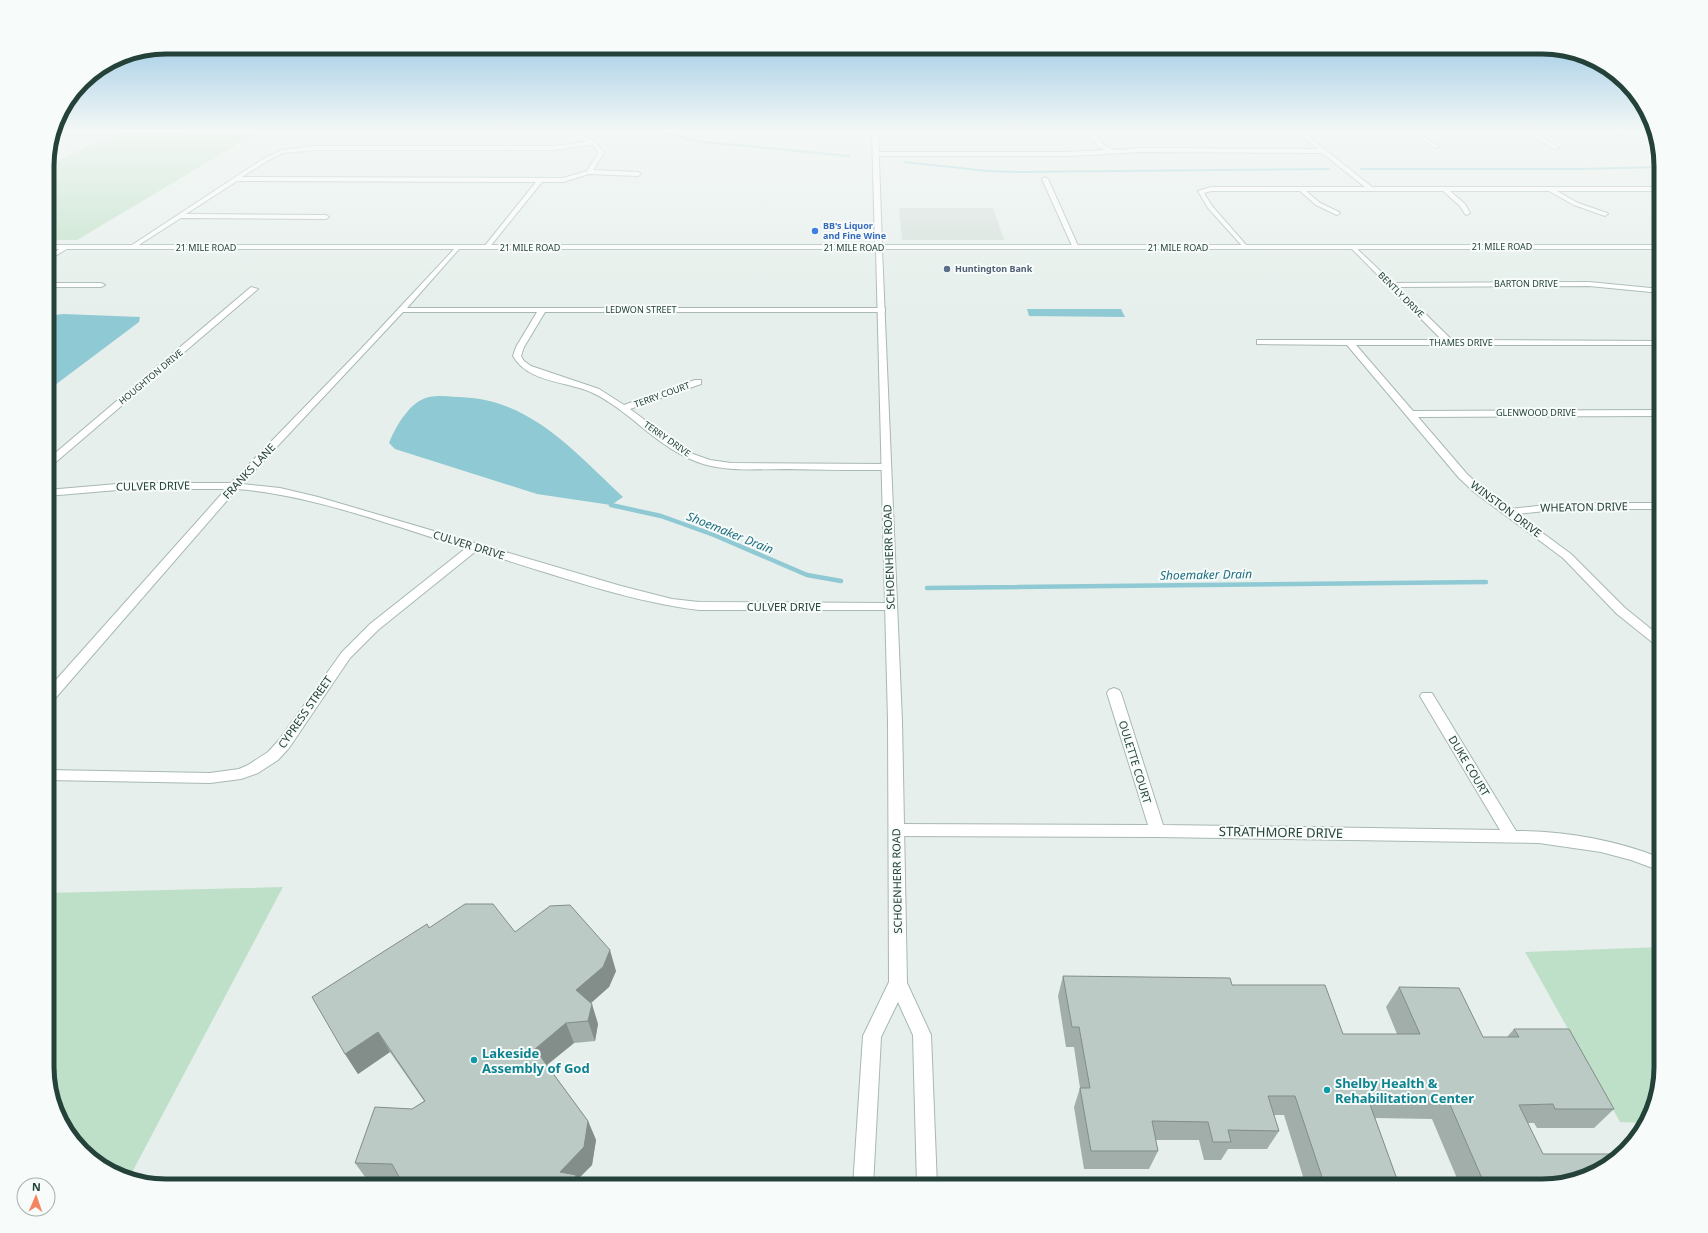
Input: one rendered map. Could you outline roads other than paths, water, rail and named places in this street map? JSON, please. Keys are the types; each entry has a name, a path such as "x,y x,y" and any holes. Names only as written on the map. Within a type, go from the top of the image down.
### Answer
{"street":[{"path":"132,247 219,190"},
{"path":"486,248 533,190"},
{"name":"SCHOENHERR ROAD","path":"877,190 882,310 896,830 898,982 922,1036 927,1179"},
{"path":"1050,190 1076,248"},
{"path":"1302,190 1318,204 1337,213"},
{"path":"1245,247 1210,207 1200,192 1201,191 1333,190"},
{"path":"1445,190 1463,205 1467,213"},
{"path":"1550,190 1572,203 1605,214"},
{"path":"180,216 326,217"},
{"name":"21 MILE ROAD","path":"54,247 1654,247"},
{"path":"54,255 67,247"},
{"name":"BENTLY DRIVE","path":"1353,247 1450,343"},
{"name":"FRANKS LANE","path":"54,691 235,485 363,352 457,248"},
{"name":"BARTON DRIVE","path":"1391,285 1589,284 1654,290"},
{"path":"54,286 101,285"},
{"name":"HOUGHTON DRIVE","path":"54,459 254,289"},
{"name":"LEDWON STREET","path":"401,310 882,310"},
{"name":"TERRY DRIVE","path":"542,311 520,346 517,356 522,364 557,379 594,390 625,408 681,451 710,463 731,466 886,467"},
{"name":"THAMES DRIVE","path":"1260,342 1654,343"},
{"name":"WINSTON DRIVE","path":"1350,343 1463,476 1478,490 1567,556 1630,619 1654,638"},
{"name":"TERRY COURT","path":"625,408 698,382"},
{"name":"GLENWOOD DRIVE","path":"1411,414 1654,413"},
{"name":"CULVER DRIVE","path":"54,492 82,488 132,485 235,485 285,491 617,589 672,603 699,606 890,607"},
{"name":"WHEATON DRIVE","path":"1508,512 1564,506 1654,506"},
{"name":"CYPRESS STREET","path":"54,775 210,778 234,776 253,769 273,756 284,744 329,678 360,640 374,627 474,547"},
{"name":"OULETTE COURT","path":"1114,693 1157,831"},
{"name":"DUKE COURT","path":"1427,696 1511,836"},
{"name":"STRATHMORE DRIVE","path":"896,830 1157,831 1511,836 1575,841 1614,849 1654,863"},
{"name":"SCHOENHERR ROAD","path":"863,1179 872,1036 898,982"}],"water":[{"path":"1027,309 1121,309 1125,317 1029,316"},
{"path":"63,314 140,317 139,322 54,386 54,315"},
{"path":"442,396 485,400 506,406 525,415 560,439 623,497 611,505 537,494 395,449 389,443 404,415 416,403 429,397"}],"waterway":[{"name":"Shoemaker Drain","path":"611,505 661,516 714,535 807,575 841,581"},
{"name":"Shoemaker Drain","path":"927,588 1486,582"}],"place":[{"name":"BB's Liquor and Fine Wine","path":"815,231"},
{"name":"Huntington Bank","path":"947,269"},
{"name":"Lakeside Assembly of God","path":"474,1060"},
{"name":"Shelby Health & Rehabilitation Center","path":"1327,1090"}]}
